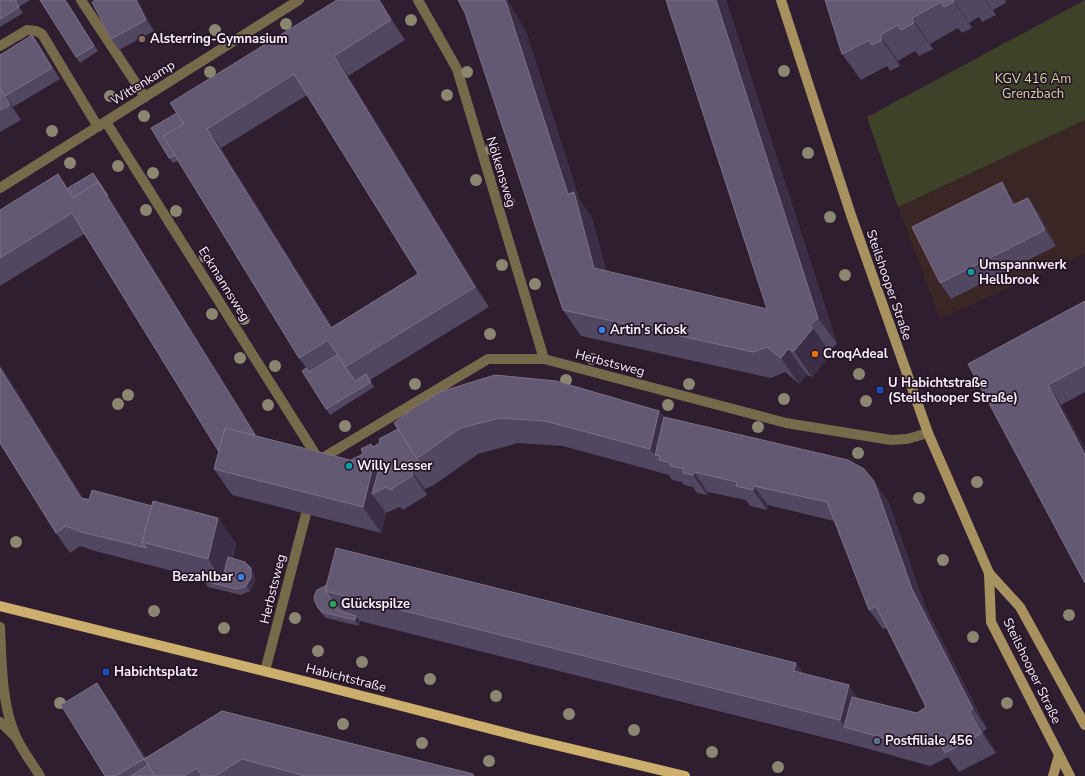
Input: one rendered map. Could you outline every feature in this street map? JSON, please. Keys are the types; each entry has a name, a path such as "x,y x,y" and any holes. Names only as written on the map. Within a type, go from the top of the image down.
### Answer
{"main road":[{"name":"Habichtstraße","path":"0,606 265,671 530,739 685,776"}],"street":[{"path":"81,0 145,97"},
{"name":"Wittenkamp","path":"0,188 300,0"},
{"name":"Nölkensweg","path":"418,0 457,69 544,359"},
{"name":"Steilshooper Straße","path":"781,0 851,215 928,433 989,573 1020,607 1085,725"},
{"name":"Eckmannsweg","path":"0,46 27,30 36,31 42,34 319,460"},
{"name":"Herbstsweg","path":"319,460 488,359 544,359 786,423 891,440 907,439 928,433"},
{"path":"316,472 319,460"},
{"name":"Herbstsweg","path":"265,671 306,514"},
{"name":"Steilshooper Straße","path":"989,573 991,622 1070,776"},
{"path":"0,627 6,701 10,718 16,737 40,776"},
{"path":"0,722 16,737"},
{"path":"1053,776 1059,755"}],"shaded area":[{"path":"1085,120 1085,254 940,319 898,207"}],"green space":[{"name":"KGV 416 Am Grenzbach","path":"1085,0 1085,120 898,207 867,117"}],"building":[{"path":"0,0 17,0 15,1 19,7 0,19"},
{"path":"40,0 65,0 94,46 76,57"},
{"path":"96,0 136,0 146,20 111,39 92,2"},
{"path":"337,0 379,0 391,20 334,56 475,287 345,367 328,340 299,358 163,136 184,124 170,103","holes":["294,74 418,274 331,328 207,129"]},
{"path":"458,0 505,0 568,194 574,192 594,268 767,309 666,0 716,0 818,318 809,326 813,328 794,351 788,349 781,358 767,347 753,352 563,310 465,13"},
{"path":"825,0 953,0 954,2 944,7 941,2 912,18 914,23 901,30 898,25 880,35 882,40 872,45 869,40 842,54"},
{"path":"32,35 52,68 5,96 0,88 0,55"},
{"path":"0,89 10,105 0,110"},
{"path":"177,113 184,124 163,136 175,155 169,158 151,128"},
{"path":"93,173 108,196 98,182 74,197 68,188"},
{"path":"58,174 73,198 98,182 255,435 225,428 219,452 72,213 0,258 0,210"},
{"name":"Umspannwerk Hellbrook","path":"1002,182 1013,205 1028,198 1045,230 940,283 912,227"},
{"path":"1085,301 1085,365 1048,385 1085,455 1085,583 968,364"},
{"path":"337,355 355,381 366,374 371,382 326,409 302,371 306,368 309,372"},
{"path":"0,368 81,498 89,500 92,490 152,506 142,542 147,548 81,532 66,526 56,533 0,443"},
{"path":"495,375 556,381 659,411 650,449 545,421 500,418 460,428 416,459 394,423 415,407 440,392"},
{"path":"664,417 848,460 864,469 874,481 912,589 973,709 969,711 982,733 945,753 937,736 916,747 844,727 852,697 917,713 926,707 876,606 869,610 827,502 754,486 753,490 736,486 737,482 694,472 693,475 683,473 684,469 670,466 671,463 659,460 660,456 655,455"},
{"path":"225,428 373,466 363,507 214,469"},
{"path":"398,429 421,465 411,470 413,475 390,490 386,487 372,494 378,472 373,466 351,460 363,454 361,449 371,444 373,447 380,443 379,439"},
{"path":"153,501 218,518 208,559 142,542"},
{"path":"336,548 796,663 794,671 849,685 840,720 325,591"},
{"name":"Bezahlbar","path":"228,557 245,562 251,568 251,578 246,586 237,589 204,581 205,575 222,580"},
{"path":"327,585 325,591 340,611 356,616 355,620 322,612 318,608 314,599 315,594 317,590"},
{"path":"97,683 144,759 116,776 105,776 61,705"},
{"path":"222,711 473,774 473,776 305,776 242,759 215,776 202,776 197,768 184,776 155,776 144,759"},
{"path":"148,765 155,776 131,776"}],"place":[{"name":"Alsterring-Gymnasium","path":"142,39"},
{"name":"Umspannwerk Hellbrook","path":"971,272"},
{"name":"Artin's Kiosk","path":"602,330"},
{"name":"CroqAdeal","path":"815,354"},
{"name":"U Habichtstraße (Steilshooper Straße)","path":"880,390"},
{"name":"Willy Lesser","path":"349,466"},
{"name":"Bezahlbar","path":"241,577"},
{"name":"Glückspilze","path":"333,604"},
{"name":"Habichtsplatz","path":"106,672"},
{"name":"Postfiliale 456","path":"877,741"}]}
